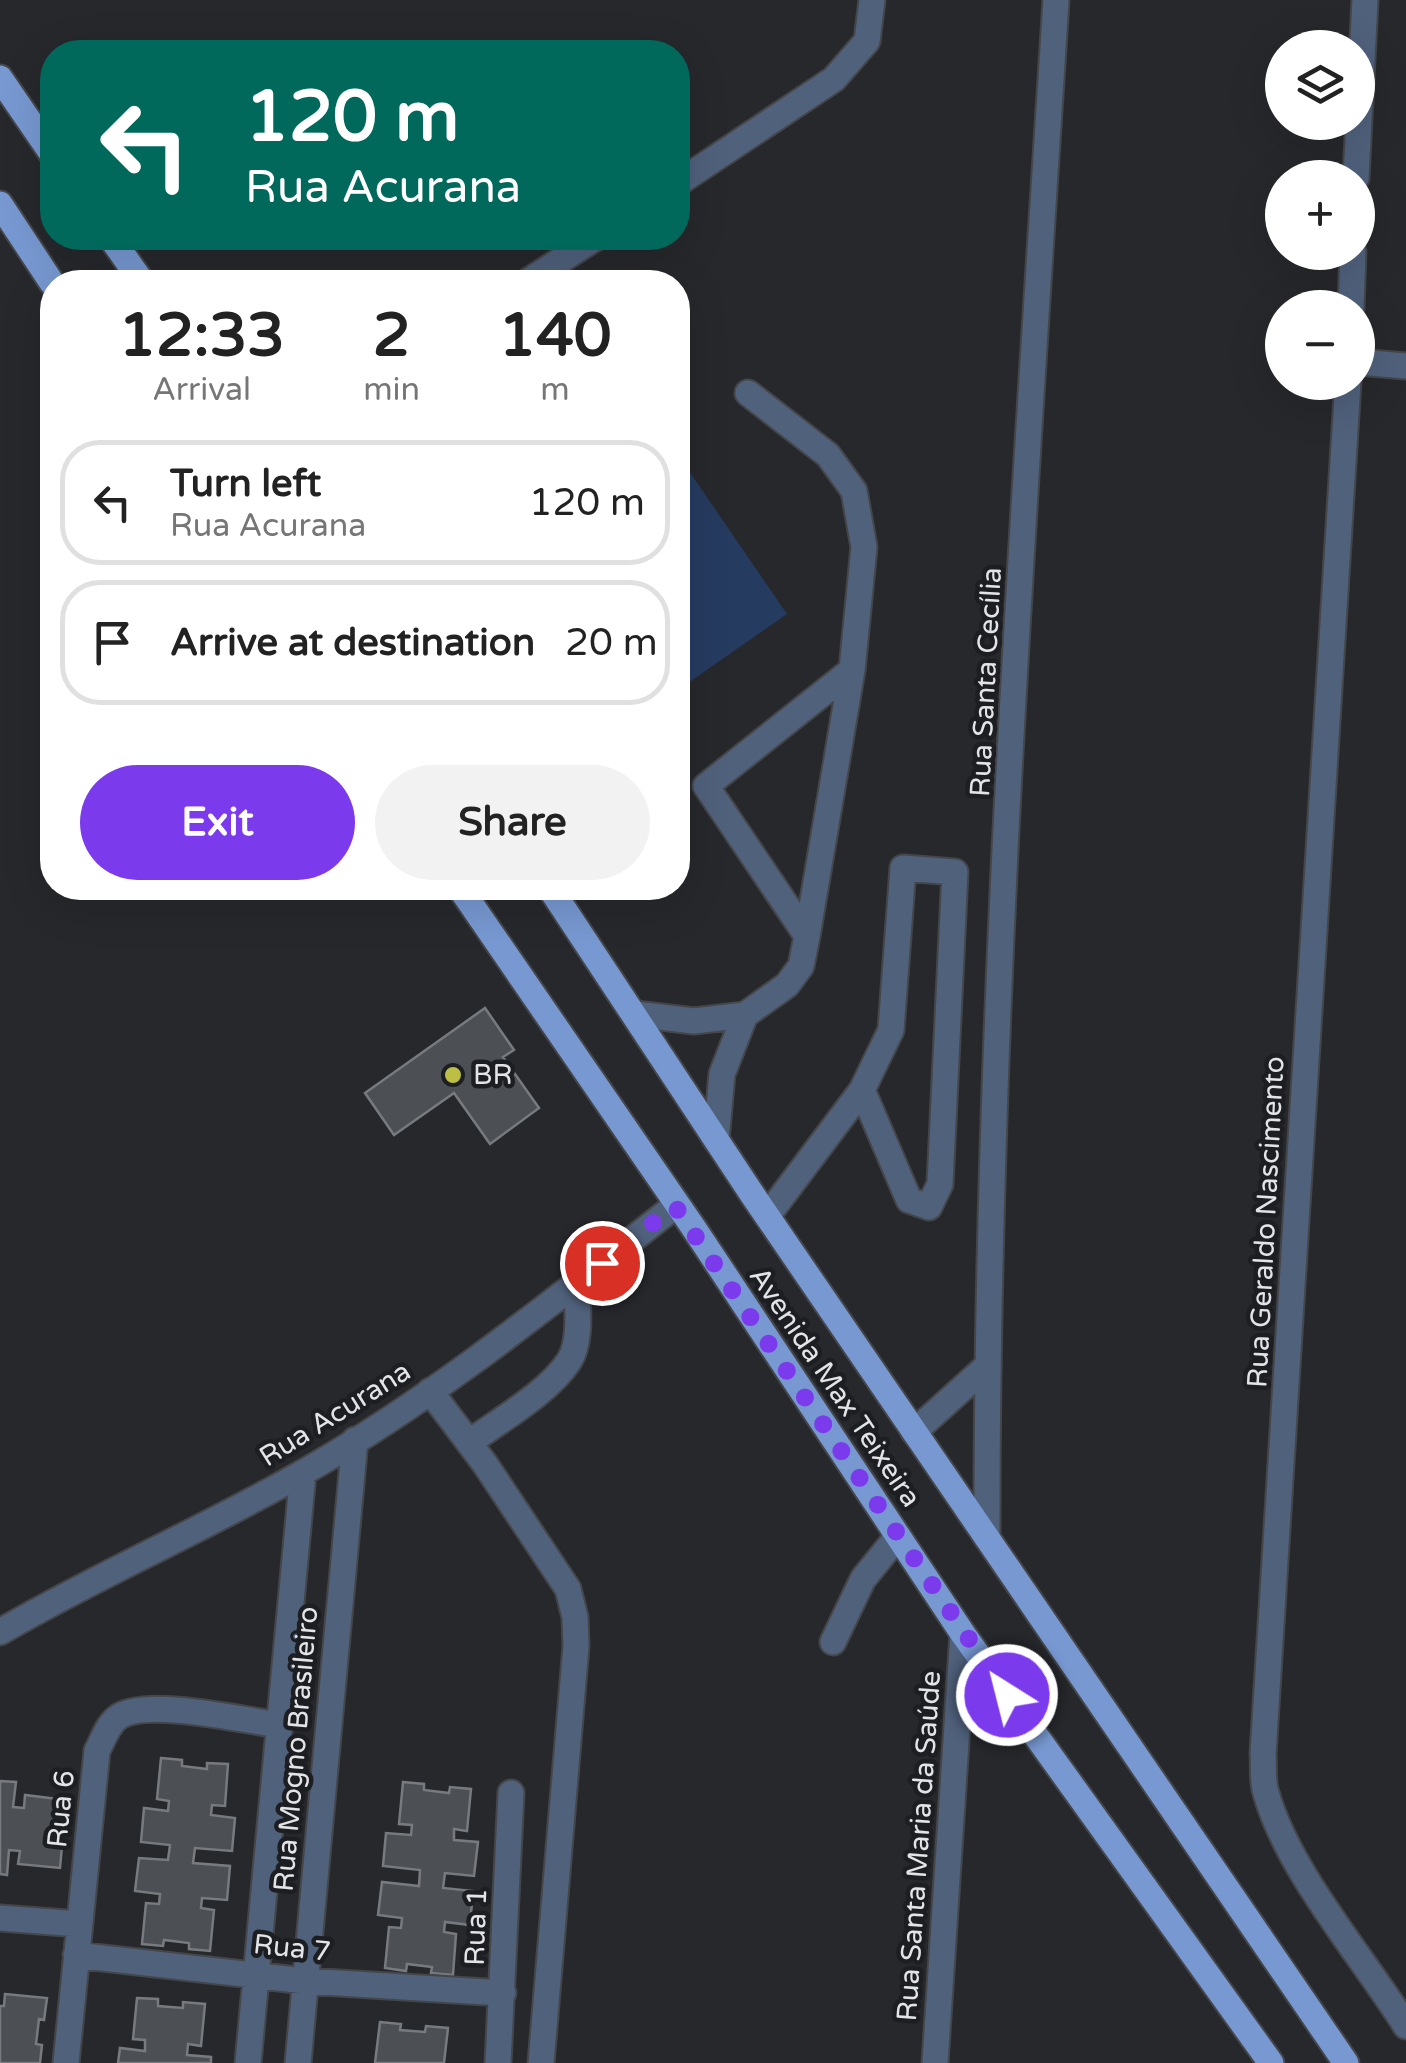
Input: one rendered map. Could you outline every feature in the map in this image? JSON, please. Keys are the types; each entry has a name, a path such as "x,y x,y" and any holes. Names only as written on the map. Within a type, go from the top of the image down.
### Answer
{"main road":[{"path":"0,78 40,136"},
{"path":"0,204 43,270"},
{"name":"Avenida Max Teixeira","path":"468,900 963,1634 1271,2063"},
{"name":"Avenida Max Teixeira","path":"558,900 716,1140 1346,2063"}],"street":[{"path":"690,175 834,79 854,60 867,40 872,0"},
{"name":"Rua Santa Cecília","path":"987,1538 986,1367 1003,915 1056,0"},
{"path":"1357,160 1365,0"},
{"path":"545,270 575,250"},
{"path":"1375,363 1406,366"},
{"path":"635,1014 694,1021 745,1014 787,985 802,966 852,670 864,547 854,491 828,455 748,393"},
{"name":"Rua Geraldo Nascimento","path":"1347,400 1263,1754 1264,1788 1287,1841 1316,1892 1406,2026"},
{"path":"807,936 706,786 852,670"},
{"path":"768,1215 862,1090 890,1030 903,868 955,872 940,1184 929,1208 909,1200 862,1090"},
{"path":"716,1140 722,1074 745,1014"},
{"name":"Rua Acurana","path":"0,1632 82,1584 303,1473 430,1390 675,1206"},
{"path":"470,1442 526,1401 570,1360 576,1331 577,1282"},
{"path":"914,1432 986,1367"},
{"path":"430,1390 470,1442 568,1589 575,1617 541,2063"},
{"name":"Rua Mogno Brasileiro","path":"298,2063 355,1440"},
{"name":"Rua Mogno Brasileiro","path":"248,2063 303,1473"},
{"path":"833,1642 863,1579 898,1536"},
{"name":"Rua Santa Maria da Saúde","path":"936,2063 963,1634"},
{"name":"Rua 6","path":"66,2063 97,1751 118,1717 134,1710 156,1709 278,1725"},
{"name":"Rua 1","path":"498,2063 511,1793"},
{"path":"0,1918 79,1924"},
{"name":"Rua 7","path":"76,1955 305,1981 503,1993"}],"shaded area":[{"path":"690,473 787,614 690,682"}],"building":[{"name":"BR","path":"485,1008 514,1050 503,1057 539,1108 490,1144 454,1093 394,1135 365,1093"},
{"path":"161,1758 207,1769 207,1763 228,1764 225,1806 212,1805 211,1815 235,1818 232,1851 195,1848 193,1863 230,1866 227,1900 202,1898 201,1908 214,1910 210,1951 164,1940 163,1946 142,1944 146,1903 159,1904 160,1894 135,1891 139,1858 168,1860 170,1845 141,1842 144,1808 168,1811 169,1801 157,1799"},
{"path":"0,1781 16,1782 13,1807 24,1808 25,1795 66,1800 64,1821 58,1820 56,1846 62,1846 60,1868 18,1864 20,1851 9,1850 7,1875 0,1874"},
{"path":"403,1782 449,1793 450,1787 471,1789 467,1831 454,1829 454,1840 478,1842 474,1876 445,1873 443,1888 473,1891 470,1925 445,1922 444,1932 456,1934 453,1975 431,1973 432,1967 407,1964 406,1971 385,1968 389,1927 401,1928 402,1918 378,1915 382,1882 419,1886 420,1870 383,1866 386,1833 411,1835 412,1825 399,1824"},
{"path":"5,1994 47,1998 36,2044 42,2045 40,2063 0,2063 0,2006 4,2006"},
{"path":"137,1998 158,1999 158,2006 183,2008 183,2002 205,2004 201,2046 188,2044 187,2055 211,2057 211,2063 118,2063 120,2048 145,2051 145,2040 133,2039"},
{"path":"380,2022 401,2024 400,2030 425,2032 426,2026 448,2028 444,2063 375,2063"}],"place":[{"name":"BR","path":"453,1075"}],"route":[{"path":"602,1263 675,1206 1007,1695"}]}
